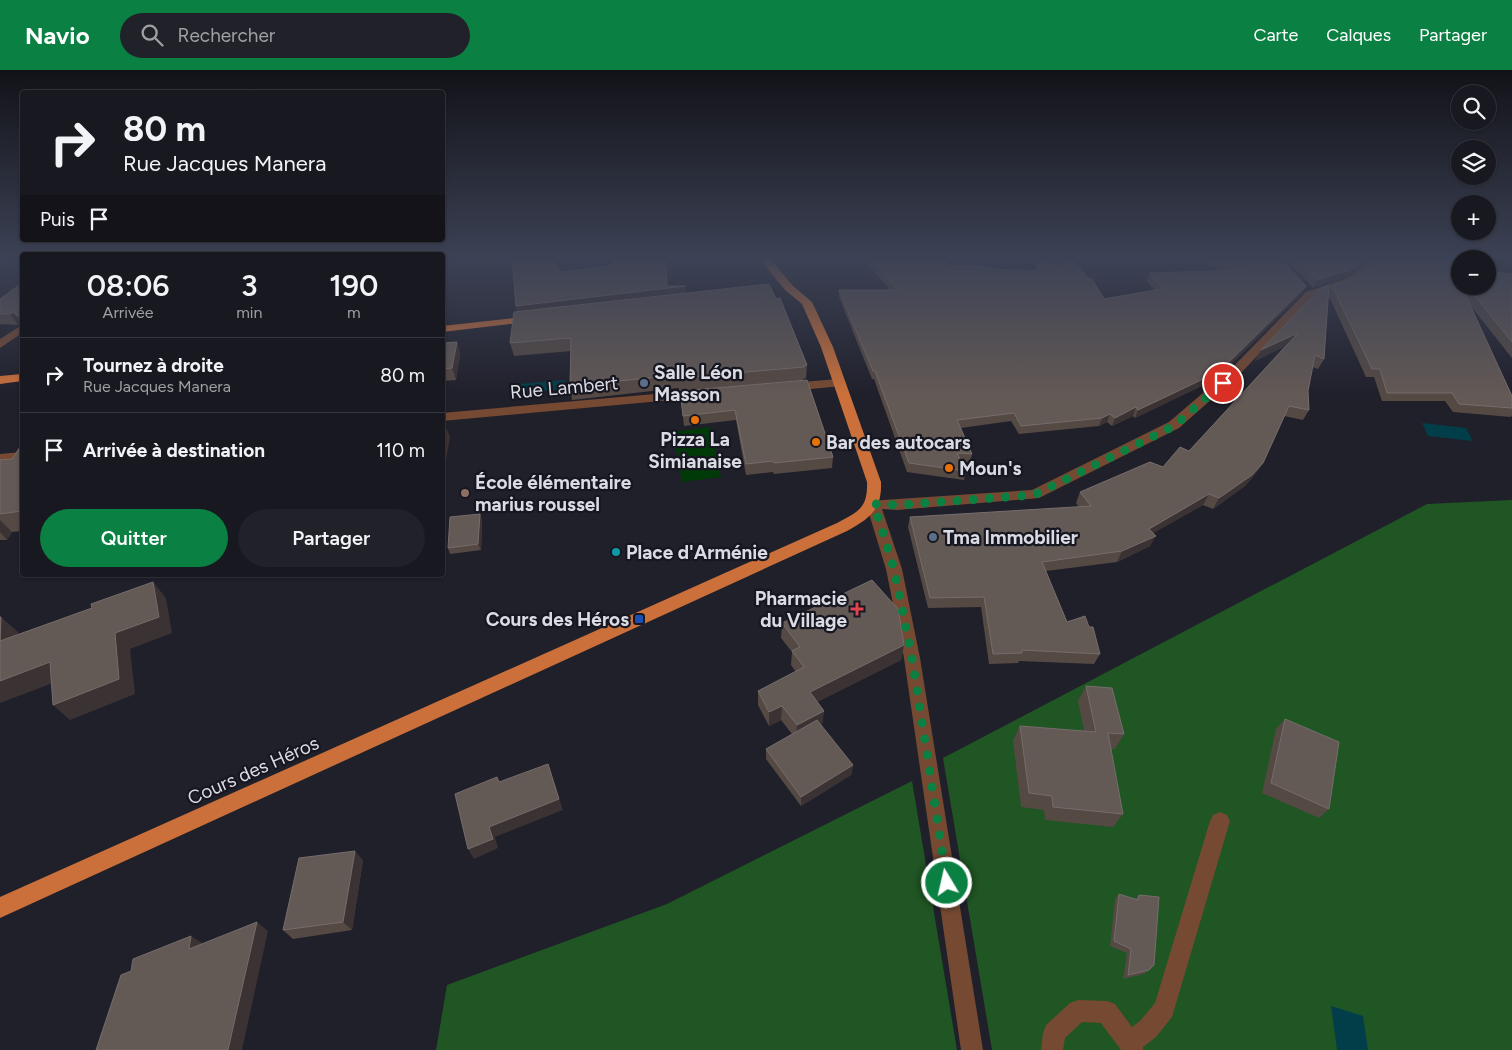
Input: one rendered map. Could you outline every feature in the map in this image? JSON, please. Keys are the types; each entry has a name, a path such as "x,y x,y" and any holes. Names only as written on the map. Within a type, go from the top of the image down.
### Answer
{"main road":[{"path":"808,304 827,346 838,383 871,469 876,493 874,504"},
{"path":"445,329 548,317"},
{"path":"0,380 20,378"},
{"name":"Cours des Héros","path":"0,908 842,527 866,512 874,504"}],"street":[{"path":"972,1050 912,658 894,569 874,504 898,505 1034,495 1174,426 1235,372 1295,304"},
{"path":"0,345 20,330"},
{"path":"780,388 838,383"},
{"name":"Rue Lambert","path":"445,417 713,393"},
{"path":"0,458 20,456"},
{"path":"1052,1050 1054,1033 1078,1011 1107,1012 1131,1047 1164,1009 1220,821"}],"green space":[{"path":"710,427 721,477 682,482 673,432"},
{"path":"1512,500 1512,1050 992,1050 943,758 1427,504"},
{"path":"912,781 957,1050 436,1050 447,985 667,904"}],"water":[{"path":"565,380 565,389 518,393 519,384"},
{"path":"1422,423 1466,428 1473,441 1428,436"},
{"path":"1331,1006 1363,1016 1368,1050 1337,1050"}],"building":[{"path":"0,304 20,304 20,315 16,315 14,312 0,314"},
{"path":"516,304 535,304 516,306"},
{"path":"589,304 782,304 807,365 804,367 678,378 678,375 570,386 571,338 510,343 514,312"},
{"path":"845,304 1288,304 1220,371 1138,410 1136,407 1115,418 1110,414 1102,418 1021,426 1014,413 957,420 972,454 957,453 966,471 909,463 875,371 873,371"},
{"path":"1306,304 1328,304 1324,359 1315,355 1308,391 1309,410 1289,406 1263,463 1252,475 1219,498 1209,494 1149,529 1156,536 1122,551 1042,562 1067,622 1085,616 1089,627 1093,627 1100,654 1022,650 1022,653 993,654 984,597 930,598 910,517 1091,506 1080,492 1150,462 1163,467 1180,447 1189,451 1298,333 1261,350"},
{"path":"1341,304 1469,304 1512,396 1512,408 1459,404 1452,393 1387,393 1380,369 1372,369"},
{"path":"1481,304 1512,304 1512,342"},
{"path":"457,342 452,368 445,369 445,343"},
{"path":"807,380 833,457 746,464 735,410 683,416 680,391"},
{"path":"20,447 20,511 0,514 0,460 12,459"},
{"path":"480,514 478,544 448,548 450,517"},
{"path":"872,580 898,609 904,645 810,692 824,711 797,725 782,706 769,712 758,691 804,667 792,651 800,647 782,623"},
{"path":"153,582 159,617 115,633 119,679 53,705 50,662 0,681 0,641 92,608 91,604"},
{"path":"1086,686 1112,688 1124,734 1108,733 1123,814 1053,807 1052,796 1029,793 1020,726 1096,732"},
{"path":"1285,719 1339,742 1329,809 1271,783"},
{"path":"817,720 853,765 801,797 766,749"},
{"path":"548,764 559,799 489,827 493,839 468,849 455,794 497,777 499,782"},
{"path":"355,851 343,922 283,930 299,858"},
{"path":"1119,894 1138,900 1139,895 1159,897 1154,965 1149,970 1128,975 1131,949 1114,941"},
{"path":"257,922 228,1050 96,1050 121,975 131,971 133,959 191,936 189,949"}],"place":[{"name":"Salle Léon Masson","path":"644,383"},
{"name":"Pizza La Simianaise","path":"695,420"},
{"name":"Bar des autocars","path":"816,442"},
{"name":"Moun's","path":"949,468"},
{"name":"École élémentaire marius roussel","path":"465,493"},
{"name":"Tma Immobilier","path":"933,537"},
{"name":"Place d'Arménie","path":"616,552"},
{"name":"Pharmacie du Village","path":"857,609"},
{"name":"Cours des Héros","path":"639,619"}],"route":[{"path":"947,883 912,658 894,569 874,504 898,505 1034,495 1174,426 1223,383"}]}
